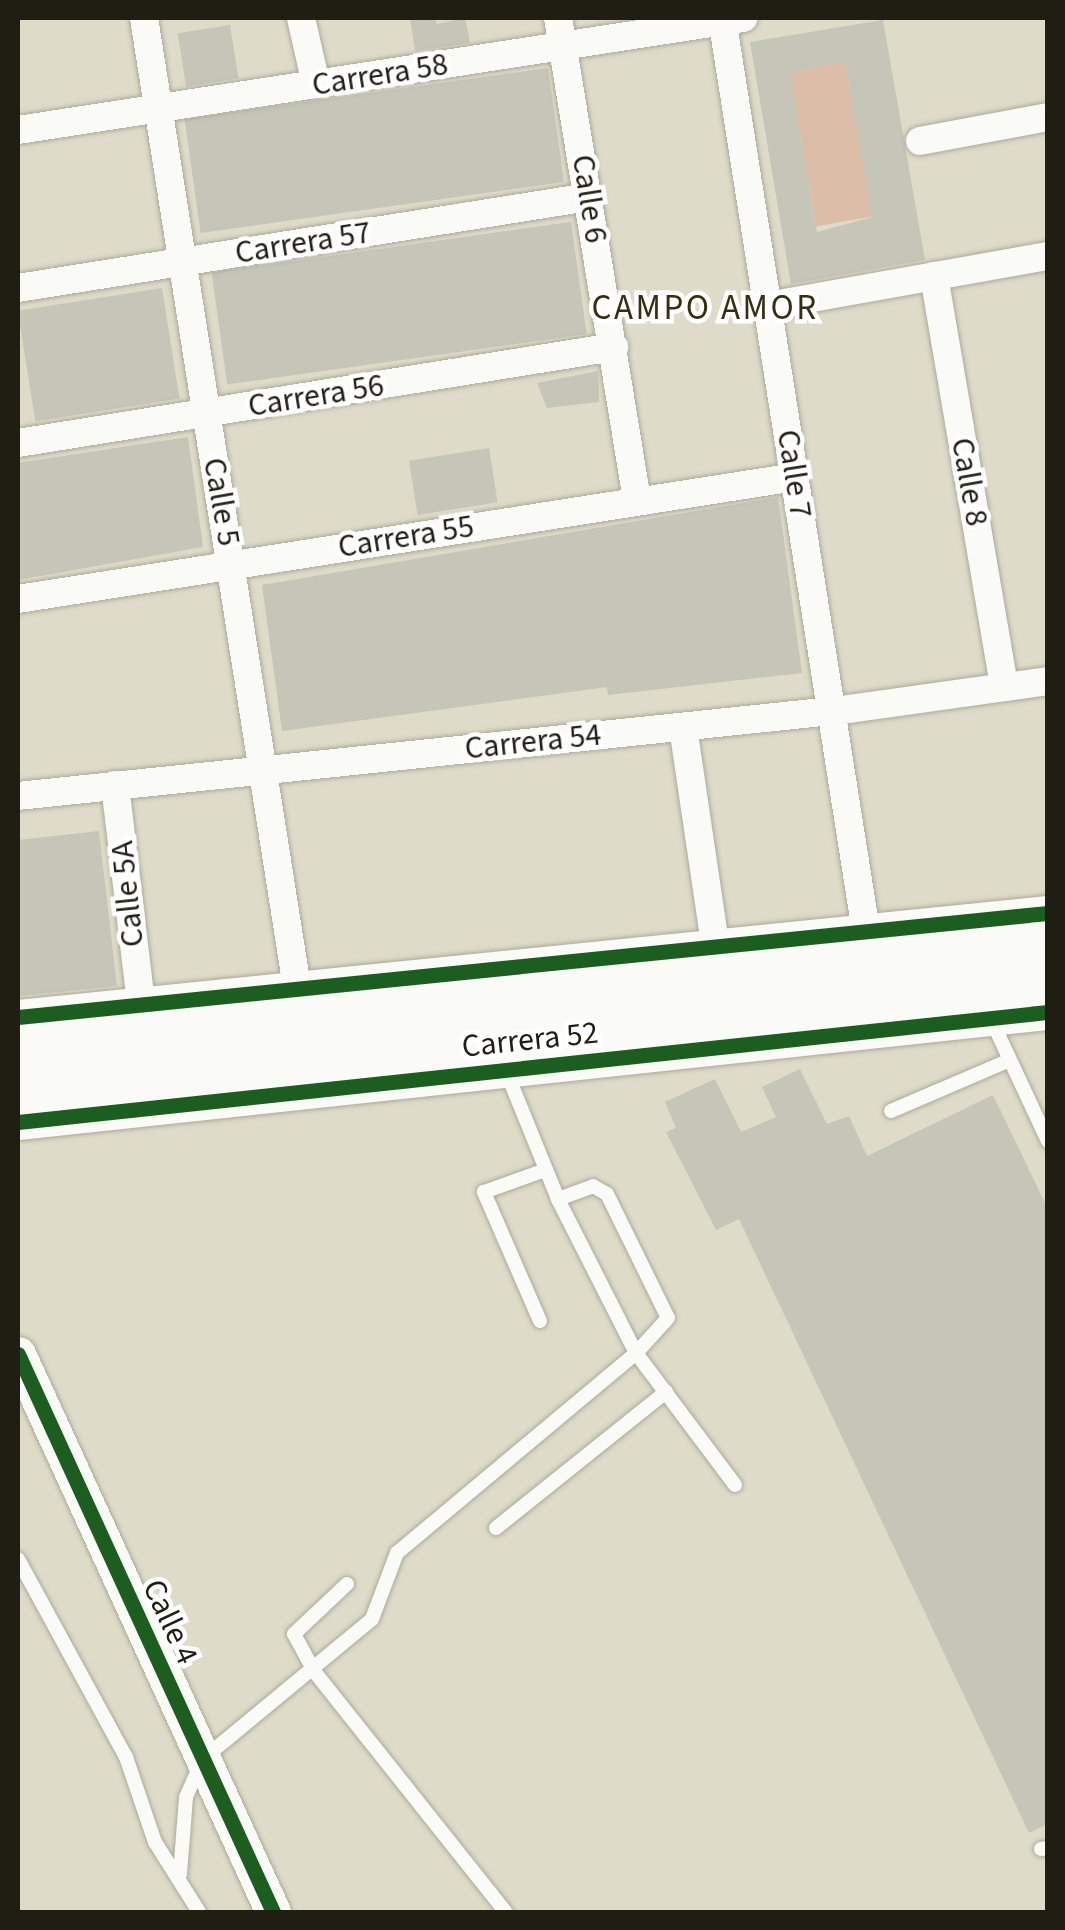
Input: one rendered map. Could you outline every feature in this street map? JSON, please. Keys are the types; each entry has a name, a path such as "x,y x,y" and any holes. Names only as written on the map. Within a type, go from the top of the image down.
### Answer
{"main road":[{"name":"Carrera 52","path":"18,1051 1048,946"},
{"path":"478,970 544,998"},
{"name":"Carrera 52","path":"18,1095 820,1023 1048,989"}],"street":[{"name":"Calle 5","path":"144,18 297,987"},
{"path":"301,18 316,84"},
{"name":"Calle 6","path":"558,18 637,500"},
{"name":"Carrera 58","path":"18,130 729,19"},
{"name":"Calle 7","path":"729,19 767,306 866,931"},
{"path":"920,141 1048,117"},
{"name":"Carrera 57","path":"18,288 589,197"},
{"path":"767,306 1048,256"},
{"name":"Calle 8","path":"934,276 1004,688"},
{"name":"Carrera 56","path":"18,443 614,347"},
{"name":"Carrera 55","path":"18,599 795,477"},
{"name":"Carrera 54","path":"18,796 683,727 1048,681"},
{"path":"683,727 715,944"},
{"name":"Calle 5A","path":"115,785 141,1004"},
{"path":"18,1017 1048,913"},
{"name":"Carrera 52","path":"18,1122 506,1070 820,1023 991,1018 1048,1012"},
{"name":"Calle 4","path":"18,1354 274,1912"}],"lane":[{"path":"991,1018 1048,1141"},
{"path":"891,1111 1010,1060"},
{"path":"506,1070 558,1199 636,1353 736,1484"},
{"path":"540,1322 484,1192 545,1170"},
{"path":"180,1874 186,1796 203,1758 314,1671 383,1604 397,1552 636,1353 668,1318 607,1194 593,1186 558,1199"},
{"path":"496,1528 666,1392"},
{"path":"18,1559 126,1757 155,1842 180,1874 198,1912"},
{"path":"347,1584 294,1628 314,1671 506,1912"}],"shaded area":[{"path":"845,62 872,217 816,227 789,72"}],"building":[{"path":"410,18 435,18 437,24 465,18 470,43 415,51"},
{"path":"883,20 925,260 791,284 750,42","holes":["845,62 872,217 817,232 789,72"]},
{"path":"230,25 238,78 186,87 178,33"},
{"path":"548,68 564,182 201,233 185,119"},
{"path":"571,222 587,334 227,384 212,273"},
{"path":"162,288 180,399 35,421 18,311"},
{"path":"598,371 599,402 547,408 537,383"},
{"path":"188,437 203,547 18,580 18,463"},
{"path":"489,448 498,502 418,515 409,461"},
{"path":"778,497 802,673 608,695 607,687 282,731 262,585"},
{"path":"99,831 117,986 18,996 18,840"},
{"path":"800,1069 827,1124 849,1116 867,1156 993,1095 1048,1209 1048,1824 1029,1833 739,1219 716,1230 666,1132 676,1128 665,1102 715,1079 741,1132 776,1117 762,1087"}],"cycle path":[{"path":"18,1017 1048,913"},
{"path":"18,1122 1048,1012"},
{"path":"18,1354 273,1912"}],"district":[{"name":"CAMPO AMOR","path":"705,308"}]}
